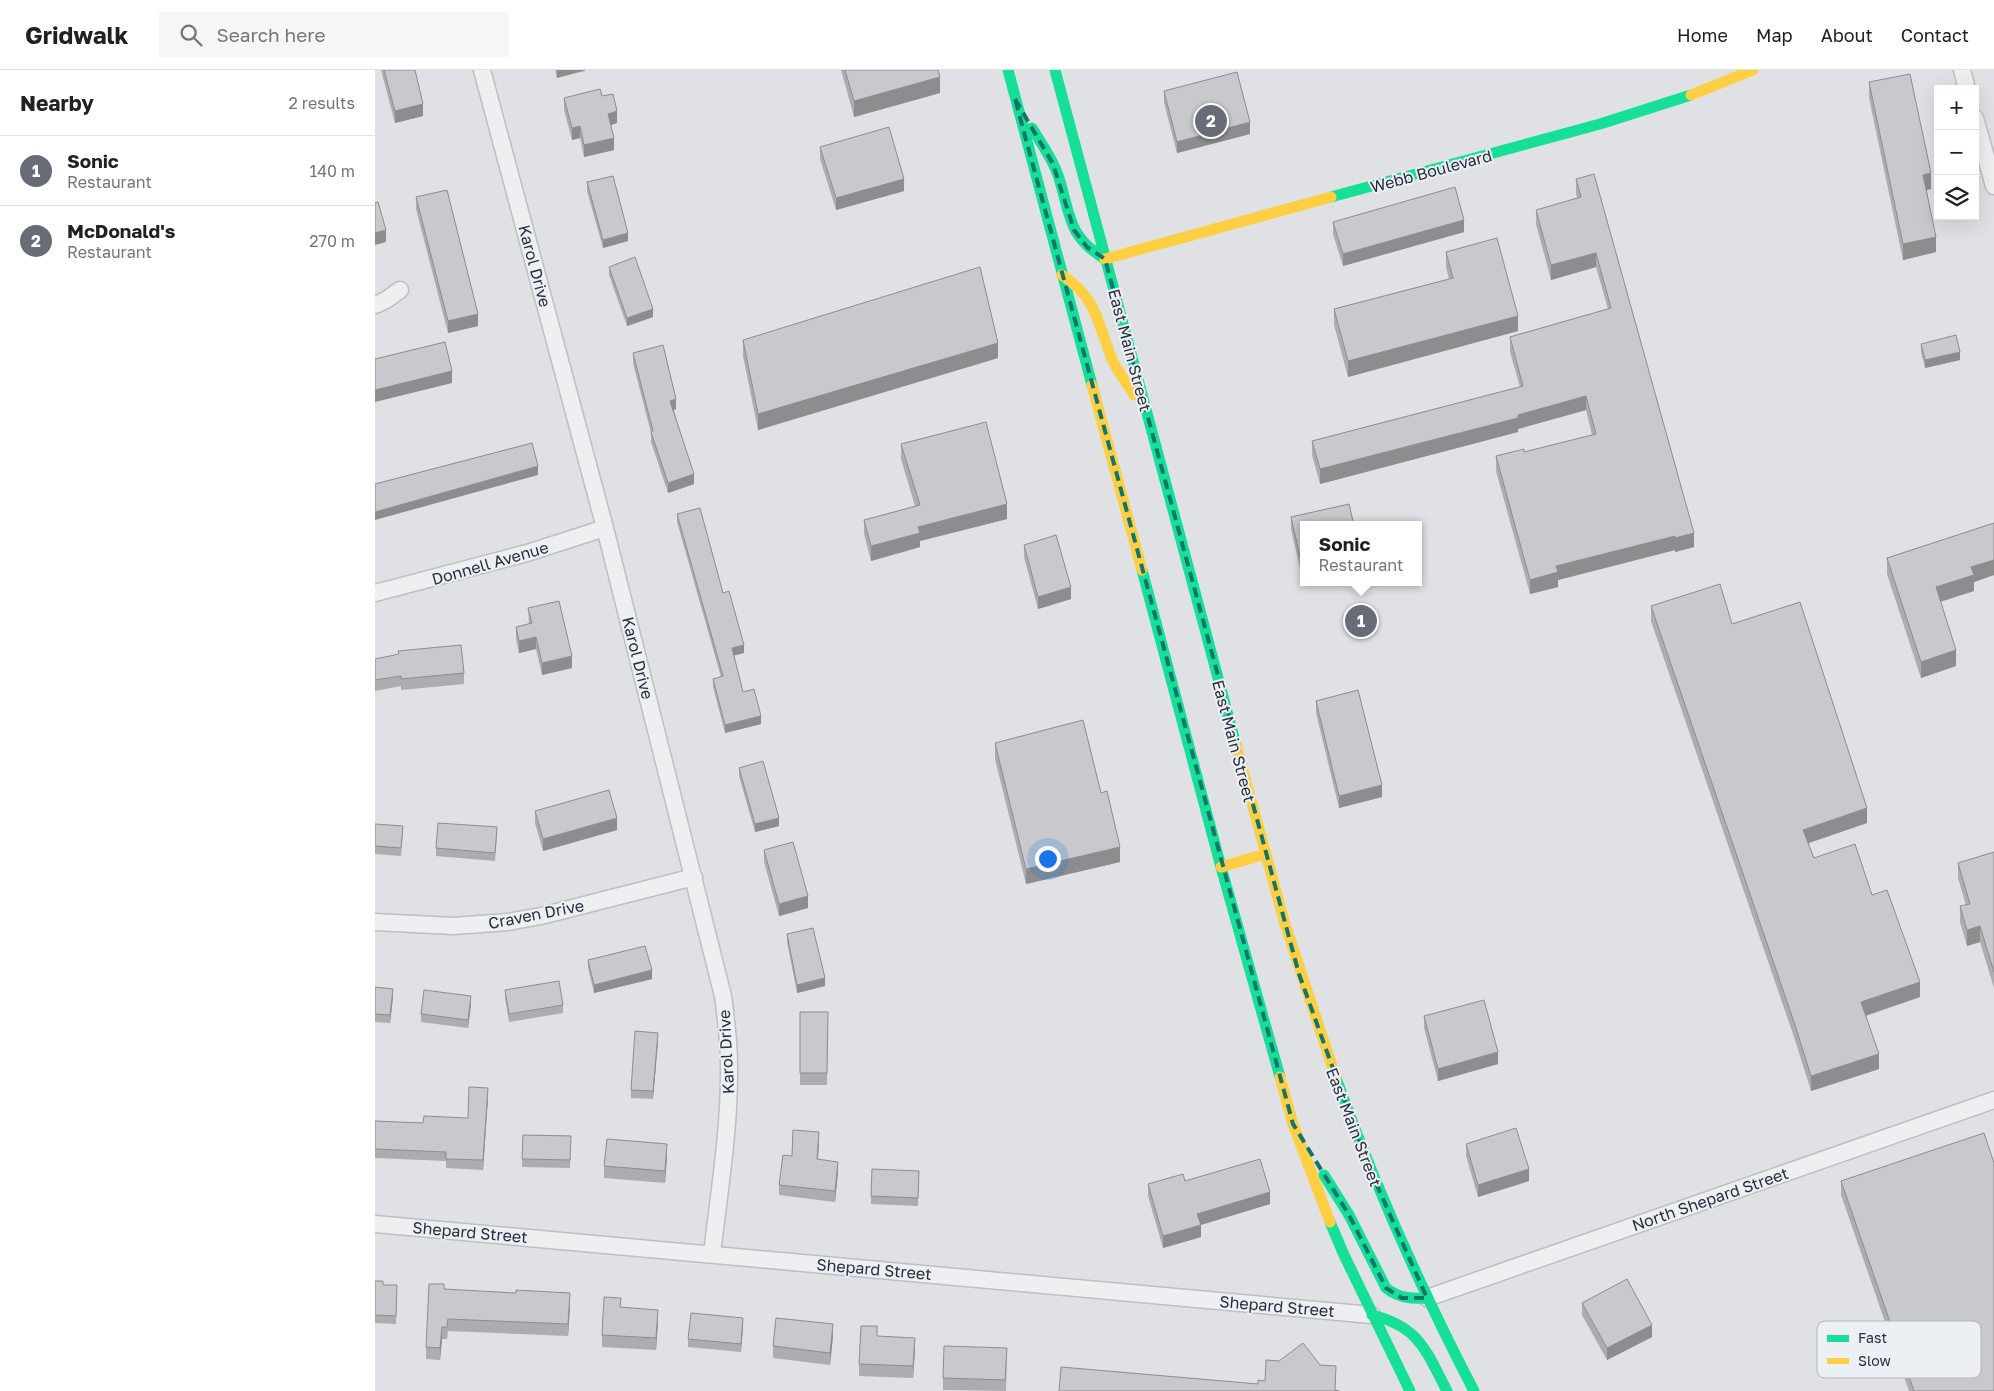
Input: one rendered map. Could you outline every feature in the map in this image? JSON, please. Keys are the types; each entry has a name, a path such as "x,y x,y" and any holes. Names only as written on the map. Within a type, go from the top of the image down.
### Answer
{"main road":[{"path":"1008,70 1221,867 1293,1124 1316,1188 1372,1315 1410,1391"},
{"name":"East Main Street","path":"1055,70 1265,854 1299,974 1344,1105 1393,1224 1427,1298 1474,1391"},
{"name":"Webb Boulevard","path":"1105,259 1558,137 1674,101 1753,70"},
{"path":"1015,99 1053,164 1073,230 1087,247 1105,259"},
{"path":"1062,275 1074,283 1089,301 1098,318 1112,360 1147,415"},
{"path":"1221,867 1265,854"},
{"path":"1293,1124 1349,1216 1386,1288 1394,1295 1402,1298 1427,1298"},
{"path":"1372,1315 1397,1322 1408,1328 1417,1337 1447,1391"}],"street":[{"name":"Karol Drive","path":"482,70 605,528 723,996 727,1026 729,1101 712,1254"},
{"path":"1962,70 1966,85"},
{"path":"1978,130 1994,186"},
{"path":"375,305 400,290"},
{"name":"Donnell Avenue","path":"375,593 518,555 605,528"},
{"name":"Craven Drive","path":"375,922 453,926 508,922 541,916 694,878"},
{"name":"North Shepard Street","path":"1427,1298 1994,1100"},
{"name":"Shepard Street","path":"375,1224 1372,1315"}],"highlighted area":[{"path":"1015,99 1053,164 1074,230 1087,247 1105,259 1299,974 1367,1163 1427,1298 1402,1298 1386,1288 1349,1215 1293,1124"}],"building":[{"path":"384,70 415,70 423,104 395,111"},
{"path":"845,70 938,70 940,77 854,101"},
{"path":"1237,72 1250,122 1177,142 1164,91"},
{"path":"1910,74 1931,173 1923,175 1936,237 1903,244 1869,82"},
{"path":"600,89 602,96 613,94 617,111 608,114 614,138 584,145 580,126 572,128 564,98"},
{"path":"889,127 904,179 836,198 820,147"},
{"path":"1594,174 1694,533 1675,538 1675,536 1556,566 1558,572 1530,580 1496,456 1524,449 1524,452 1596,434 1586,396 1518,415 1518,418 1320,469 1312,441 1523,386 1510,337 1611,308 1596,253 1551,265 1536,210 1581,197 1576,179"},
{"path":"613,176 628,233 603,240 587,182"},
{"path":"1455,187 1464,220 1343,254 1333,222"},
{"path":"447,190 478,314 448,321 416,197"},
{"path":"378,202 386,230 375,233 375,203"},
{"path":"1497,238 1518,316 1348,361 1334,309 1453,278 1446,252"},
{"path":"635,257 653,309 627,318 609,267"},
{"path":"980,267 998,343 758,414 743,340"},
{"path":"1956,335 1960,352 1925,360 1921,344"},
{"path":"445,342 452,371 375,390 375,359"},
{"path":"663,345 676,399 670,401 694,474 668,483 651,432 653,431 633,353"},
{"path":"986,422 1007,504 918,527 920,533 871,546 864,520 920,505 901,444"},
{"path":"532,443 538,466 375,512 375,484"},
{"path":"1349,504 1353,521 1300,521 1300,556 1291,517"},
{"path":"700,508 723,593 729,591 744,645 732,648 743,692 754,689 761,716 725,725 713,679 723,676 677,514"},
{"path":"1994,523 1994,560 1971,567 1974,575 1936,587 1956,650 1921,662 1887,558"},
{"path":"1056,535 1071,587 1038,597 1024,545"},
{"path":"1720,584 1732,624 1800,602 1867,808 1803,830 1814,858 1855,844 1872,895 1887,890 1920,982 1861,1002 1879,1054 1811,1076 1651,606"},
{"path":"559,601 572,656 542,663 536,637 519,641 516,627 532,623 528,608"},
{"path":"461,645 464,673 401,679 401,676 375,680 375,659 399,654 398,651"},
{"path":"1358,690 1382,785 1339,796 1316,701"},
{"path":"1083,720 1101,793 1107,791 1120,847 1026,869 995,743"},
{"path":"763,761 779,818 755,824 739,768"},
{"path":"609,790 617,818 543,839 535,811"},
{"path":"438,823 497,827 495,853 436,848"},
{"path":"375,824 403,826 401,848 375,846"},
{"path":"793,842 808,896 779,904 764,850"},
{"path":"1994,852 1994,972 1980,926 1967,930 1960,906 1970,904 1958,863"},
{"path":"813,928 825,978 797,985 787,934"},
{"path":"645,946 652,970 594,985 588,960"},
{"path":"559,981 563,1005 509,1014 505,990"},
{"path":"375,987 393,989 390,1015 375,1014"},
{"path":"424,990 471,996 468,1020 421,1014"},
{"path":"1484,1000 1498,1052 1438,1069 1424,1016"},
{"path":"800,1012 828,1012 827,1073 800,1073"},
{"path":"635,1031 658,1033 653,1091 631,1090"},
{"path":"469,1087 488,1088 483,1160 446,1159 446,1152 375,1149 375,1121 423,1123 424,1116 468,1118"},
{"path":"1516,1128 1529,1169 1478,1185 1466,1144"},
{"path":"793,1130 819,1132 817,1159 838,1162 835,1191 779,1185 783,1155 792,1156"},
{"path":"1984,1133 1994,1163 1994,1391 1914,1391 1909,1378 1981,1378 1981,1321 1890,1321 1841,1181"},
{"path":"523,1135 571,1136 570,1160 522,1159"},
{"path":"607,1139 667,1144 665,1171 604,1166"},
{"path":"1260,1159 1270,1192 1197,1214 1201,1225 1163,1236 1148,1184 1183,1174 1185,1181"},
{"path":"872,1169 919,1171 918,1198 871,1196"},
{"path":"1627,1279 1652,1325 1607,1348 1582,1303"},
{"path":"375,1281 383,1281 383,1285 397,1285 396,1316 375,1315"},
{"path":"429,1284 444,1284 444,1289 516,1293 516,1290 570,1293 568,1324 448,1319 447,1327 442,1327 440,1348 426,1347"},
{"path":"604,1297 621,1298 620,1307 658,1310 656,1338 602,1335"},
{"path":"691,1313 743,1318 741,1344 688,1339"},
{"path":"776,1318 833,1324 830,1353 773,1346"},
{"path":"861,1326 877,1326 877,1336 915,1338 913,1366 859,1364"},
{"path":"1303,1343 1320,1365 1336,1366 1335,1390 1339,1391 1059,1391 1061,1367 1258,1384 1258,1380 1265,1381 1266,1360 1279,1361"},
{"path":"944,1346 1007,1348 1005,1380 943,1378"}],"traffic: fast":[{"path":"1008,70 1092,385"},
{"path":"1055,70 1236,745"},
{"path":"1331,197 1600,124 1691,95"},
{"path":"1032,128 1056,169 1068,212 1076,232 1092,250 1105,259"},
{"path":"1142,570 1221,867 1280,1077"},
{"path":"1336,1078 1400,1237 1474,1391"},
{"path":"1324,1175 1349,1215 1386,1288 1405,1297 1427,1298"},
{"path":"1330,1222 1410,1391"},
{"path":"1372,1315 1401,1326 1420,1342 1447,1391"}],"traffic: slow":[{"path":"1691,95 1753,70"},
{"path":"1105,259 1331,197"},
{"path":"1062,275 1074,284 1090,303 1114,363 1134,395"},
{"path":"1092,385 1142,570"},
{"path":"1236,745 1285,924 1336,1078"},
{"path":"1221,867 1265,854"},
{"path":"1280,1077 1293,1124 1330,1222"}],"place":[{"name":"McDonald's","path":"1211,121"},
{"name":"Sonic","path":"1361,621"}]}
